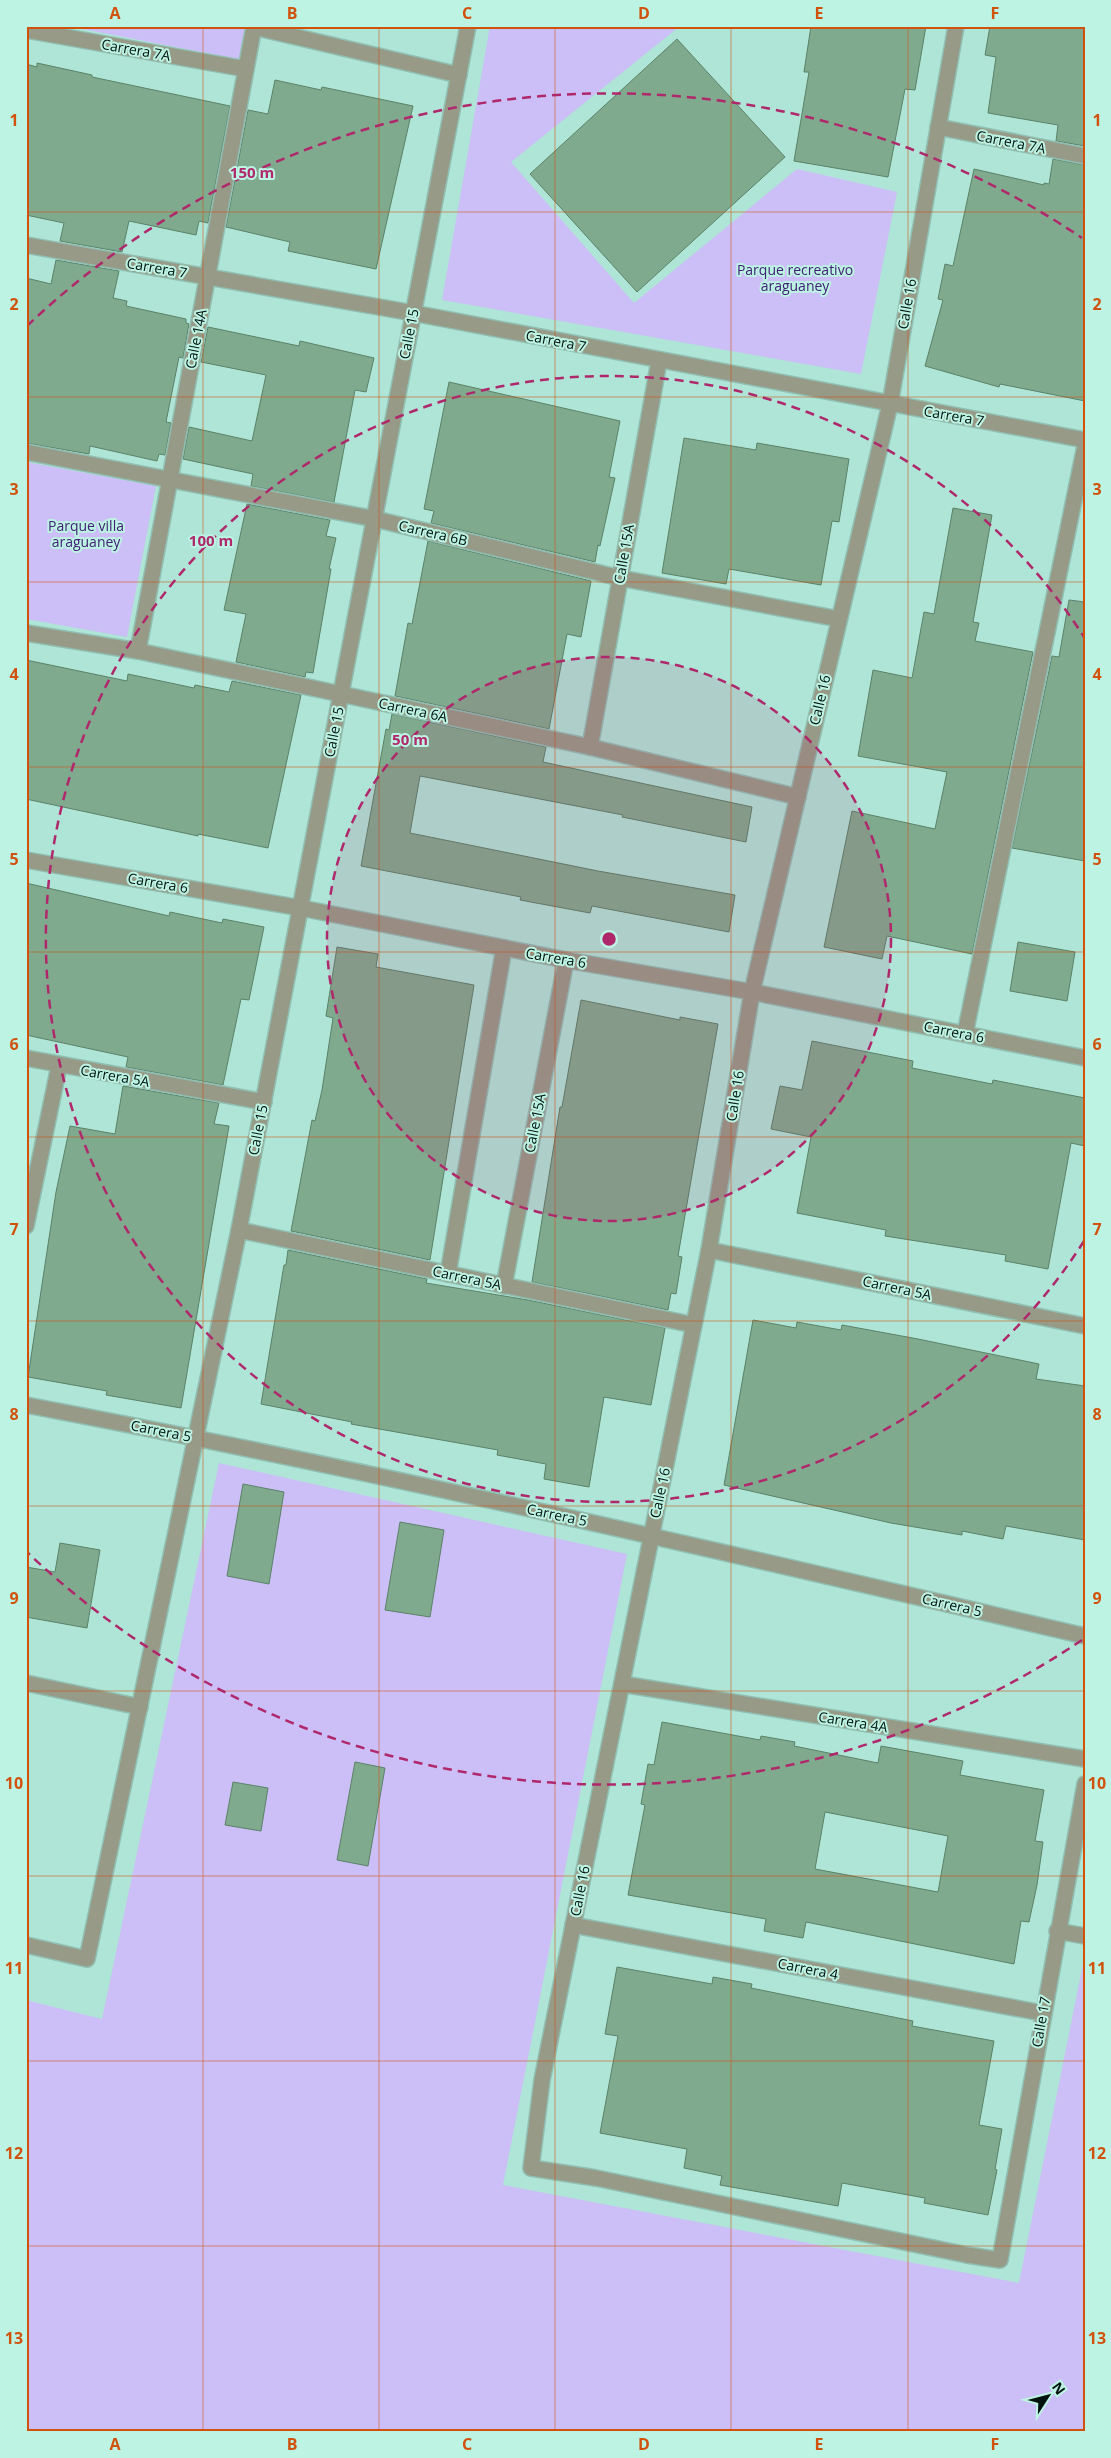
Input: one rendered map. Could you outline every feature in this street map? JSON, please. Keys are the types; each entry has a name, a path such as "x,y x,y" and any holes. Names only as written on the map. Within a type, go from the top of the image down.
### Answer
{"street":[{"name":"Calle 15","path":"26,1945 87,1959 239,1230 468,26"},
{"name":"Calle 16","path":"956,26 890,404 752,992 709,1250 542,2080 531,2168 596,2178 967,2255 1000,2260"},
{"path":"254,27 459,75"},
{"name":"Calle 14A","path":"138,651 254,27"},
{"name":"Carrera 7A","path":"26,30 246,69"},
{"name":"Carrera 7A","path":"938,127 1085,156"},
{"name":"Carrera 7","path":"26,245 413,313 1085,440"},
{"name":"Calle 15A","path":"590,747 659,361"},
{"path":"965,1034 1085,446"},
{"name":"Carrera 6B","path":"26,452 170,478 375,519 620,578 839,619"},
{"name":"Carrera 6A","path":"26,633 138,651 341,694 590,747 798,797"},
{"name":"Carrera 6","path":"26,860 301,908 566,960 752,992 1085,1058"},
{"path":"448,1274 504,948"},
{"name":"Calle 15A","path":"504,1286 566,960"},
{"name":"Carrera 5A","path":"26,1058 59,1066 264,1102"},
{"path":"26,1226 59,1066"},
{"name":"Carrera 5A","path":"239,1230 694,1325"},
{"name":"Carrera 5A","path":"709,1250 1085,1326"},
{"name":"Carrera 5","path":"26,1405 196,1437 651,1536 1085,1636"},
{"path":"26,1683 140,1707"},
{"name":"Carrera 4A","path":"622,1684 1085,1759"},
{"name":"Calle 17","path":"1000,2260 1042,2013 1085,1784"},
{"name":"Carrera 4","path":"573,1925 1042,2013"},
{"path":"1058,1931 1085,1936"}],"green space":[{"path":"67,26 248,26 242,60"},
{"name":"Parque recreativo araguaney","path":"490,26 680,26 511,162 634,303 797,169 897,192 861,374 442,300"},
{"name":"Parque villa araguaney","path":"26,462 156,486 127,637 26,619"},
{"path":"219,1463 627,1554 503,2185 1019,2283 1085,1954 1085,2432 26,2432 26,2000 102,2019"}],"building":[{"path":"811,26 926,26 915,90 905,89 888,177 794,161 809,72 804,72"},
{"path":"990,26 1085,26 1085,146 1056,141 1058,125 988,113 996,57 985,55"},
{"path":"677,39 785,157 637,292 530,174"},
{"path":"37,63 92,75 92,77 230,106 208,223 199,221 196,235 129,221 122,252 60,241 64,223 26,215 26,64 37,67"},
{"path":"275,80 321,90 322,87 413,106 376,269 288,251 290,242 226,227 248,110 268,114"},
{"path":"1053,159 1085,165 1085,401 1000,384 999,387 925,366 943,300 938,299 945,264 953,266 974,169 1044,185 1044,183 1049,184"},
{"path":"56,260 119,271 113,298 127,301 126,306 186,319 186,323 189,324 183,358 179,357 166,422 171,423 165,455 159,454 157,461 90,446 89,454 26,443 26,278 51,284"},
{"path":"208,327 299,346 300,341 374,358 366,392 355,390 334,502 251,486 253,474 183,459 189,427 252,441 266,375 201,362"},
{"path":"449,382 620,421 609,477 615,478 595,562 431,523 434,511 424,509"},
{"path":"684,438 756,450 757,443 849,459 839,522 832,521 821,585 729,569 726,584 662,573"},
{"path":"247,504 330,520 326,536 336,538 329,569 331,569 313,673 306,672 305,677 236,662 246,614 224,610"},
{"path":"953,508 992,515 973,622 979,623 975,641 1033,652 972,954 887,936 882,959 824,947 852,811 935,829 947,772 858,756 873,670 912,678 924,612 934,614"},
{"path":"428,541 591,581 581,637 567,634 549,729 395,696 408,623 412,624"},
{"path":"1069,600 1085,602 1085,861 1012,848 1052,656 1059,657"},
{"path":"26,660 127,681 128,674 194,688 195,685 229,692 232,681 301,695 268,848 198,834 198,836 26,799"},
{"path":"392,714 546,747 543,762 752,807 746,842 622,817 623,815 420,776 410,833 598,871 735,895 729,932 592,906 590,913 520,900 521,897 361,866 386,729 389,730"},
{"path":"26,883 169,916 170,912 222,923 223,919 264,927 249,1000 241,999 223,1085 126,1067 128,1057 26,1035"},
{"path":"1018,942 1075,952 1067,1001 1010,991"},
{"path":"337,947 378,954 376,967 474,985 430,1260 291,1231 312,1120 315,1121 322,1090 333,1018 326,1016"},
{"path":"581,1000 680,1020 680,1017 718,1024 678,1256 682,1257 676,1294 671,1293 668,1310 532,1282 560,1107 562,1107"},
{"path":"812,1041 913,1061 912,1068 992,1084 993,1080 1085,1098 1085,1146 1071,1143 1048,1269 1005,1261 1006,1255 885,1236 886,1230 797,1213 811,1137 771,1129 780,1086 802,1090"},
{"path":"123,1086 219,1103 214,1124 229,1126 181,1408 106,1395 107,1391 28,1377 56,1192 70,1126 115,1134"},
{"path":"288,1250 427,1279 426,1283 528,1300 665,1328 651,1405 604,1397 589,1487 544,1479 546,1464 497,1455 498,1450 351,1424 352,1422 261,1404"},
{"path":"753,1320 796,1328 797,1322 841,1330 842,1325 918,1339 1039,1364 1036,1379 1085,1386 1085,1540 1006,1526 1003,1539 962,1531 962,1535 891,1523 724,1485"},
{"path":"243,1484 284,1492 269,1584 227,1576"},
{"path":"400,1522 444,1530 430,1617 385,1610"},
{"path":"60,1543 100,1550 87,1628 26,1617 26,1567 55,1572"},
{"path":"662,1722 760,1740 761,1736 795,1742 794,1746 878,1763 881,1746 963,1761 960,1775 1044,1790 1035,1841 1043,1842 1037,1885 1029,1922 1021,1921 1014,1964 806,1922 803,1938 764,1931 766,1919 628,1895 645,1805 641,1804 648,1764 654,1765","holes":["825,1812 948,1836 938,1892 815,1869"]},
{"path":"355,1762 385,1768 368,1866 337,1860"},
{"path":"233,1782 268,1788 261,1831 225,1825"},
{"path":"617,1967 712,1984 713,1977 752,1984 751,1988 913,2021 912,2026 994,2041 979,2125 1002,2129 995,2169 997,2170 988,2215 924,2203 925,2198 842,2183 838,2206 720,2185 722,2176 684,2168 687,2149 600,2133 618,2036 605,2034"}]}
